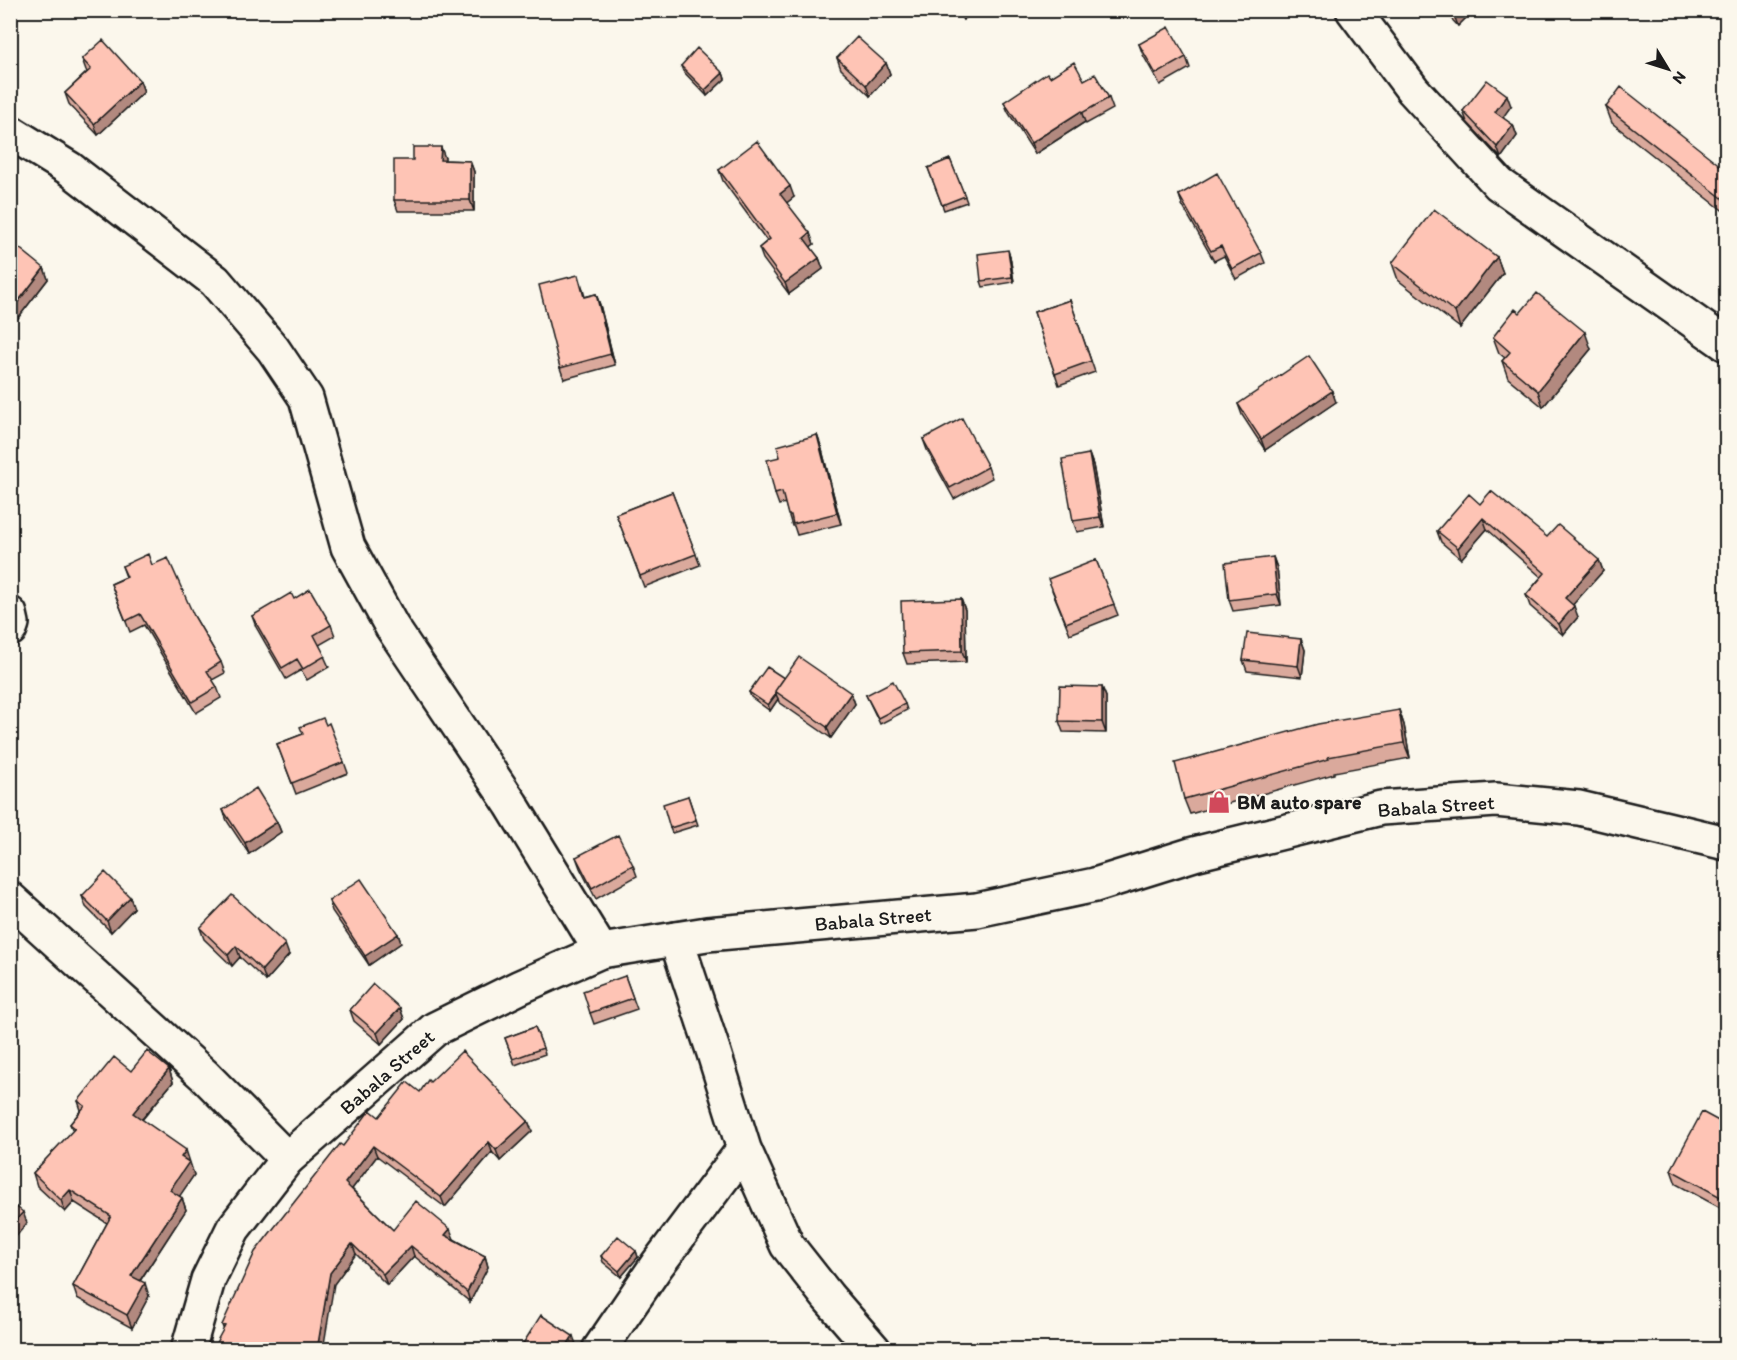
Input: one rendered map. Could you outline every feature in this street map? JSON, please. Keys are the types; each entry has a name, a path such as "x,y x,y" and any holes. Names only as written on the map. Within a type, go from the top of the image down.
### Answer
{"street":[{"path":"1353,10 1413,90 1499,184 1726,344"},
{"path":"10,132 70,169 215,281 273,349 306,398 348,547 386,617 512,804 602,951"},
{"path":"10,614 12,623 10,628"},
{"name":"Babala Street","path":"188,1350 208,1280 233,1229 287,1159 435,1029 520,987 602,951 676,939 976,910 1095,885 1194,854 1381,808 1496,800 1579,808 1726,843"},
{"path":"10,899 197,1068 287,1159"},
{"path":"676,939 744,1149 787,1245 874,1350"},
{"path":"599,1350 657,1265 744,1149"}],"building":[{"path":"1169,27 1186,57 1156,74 1139,44"},
{"path":"857,37 886,63 866,85 837,58"},
{"path":"103,40 140,81 94,124 65,93 91,69 82,59"},
{"path":"697,48 723,73 705,90 681,66"},
{"path":"1074,62 1084,80 1095,74 1109,98 1082,113 1081,111 1031,143 1004,102 1047,73 1050,77"},
{"path":"1487,80 1507,95 1495,112 1513,125 1497,147 1463,111"},
{"path":"1621,87 1726,170 1726,201 1606,107"},
{"path":"757,141 790,186 780,194 810,233 804,238 819,258 785,283 759,248 770,239 719,170"},
{"path":"413,147 441,147 440,160 470,161 470,200 394,200 394,160 413,160"},
{"path":"950,159 965,196 942,205 928,168"},
{"path":"1217,173 1261,253 1232,269 1221,246 1211,251 1179,195"},
{"path":"1434,209 1497,257 1455,312 1392,263"},
{"path":"18,247 44,268 14,307 10,304 10,256"},
{"path":"1008,250 1012,277 981,281 978,254"},
{"path":"578,275 584,297 596,294 611,354 560,368 539,285"},
{"path":"1537,293 1585,332 1538,391 1502,361 1510,352 1493,337 1515,309 1520,313"},
{"path":"1070,300 1091,361 1055,374 1034,312"},
{"path":"1309,356 1332,391 1261,439 1238,404"},
{"path":"962,418 988,467 950,488 923,439"},
{"path":"817,435 837,513 793,524 791,515 788,515 782,492 775,494 767,460 780,457 777,446"},
{"path":"1089,454 1100,517 1073,521 1062,459"},
{"path":"1491,491 1547,537 1558,525 1599,560 1565,598 1574,606 1559,624 1526,595 1545,573 1483,518 1458,548 1437,531 1469,494 1480,504"},
{"path":"672,492 696,554 640,576 616,514"},
{"path":"148,554 152,565 168,558 194,616 221,662 207,671 217,687 192,702 140,614 126,621 111,584 127,577 122,566"},
{"path":"1273,557 1277,594 1229,600 1225,563"},
{"path":"1096,560 1114,604 1066,623 1048,579"},
{"path":"310,589 331,625 314,635 325,656 303,669 297,659 282,668 252,616 291,593 294,599"},
{"path":"961,599 962,651 903,653 901,601"},
{"path":"1247,633 1301,639 1298,666 1243,660"},
{"path":"799,657 851,693 827,727 775,691"},
{"path":"767,667 784,678 768,705 749,692"},
{"path":"893,681 905,704 878,718 866,695"},
{"path":"1060,686 1102,687 1102,722 1059,721"},
{"path":"1399,710 1404,743 1328,757 1329,759 1184,799 1175,763 1318,724"},
{"path":"323,718 326,725 329,723 344,762 292,783 277,744 303,734 300,727"},
{"path":"256,788 277,822 245,843 223,810"},
{"path":"688,796 696,820 670,828 663,804"},
{"path":"618,835 633,865 592,888 576,857"},
{"path":"105,872 130,897 107,921 82,896"},
{"path":"361,879 398,934 365,956 329,901"},
{"path":"232,895 285,944 262,970 236,946 228,955 200,928"},
{"path":"625,976 633,998 590,1013 583,991"},
{"path":"373,984 400,1008 377,1033 350,1010"},
{"path":"535,1027 543,1048 513,1059 505,1038"},
{"path":"147,1051 169,1069 133,1113 186,1150 181,1157 189,1162 170,1190 182,1198 131,1276 145,1283 127,1315 73,1286 111,1216 70,1190 61,1200 33,1173 75,1128 70,1124 85,1106 78,1101 114,1057 131,1071"},
{"path":"462,1051 528,1121 496,1150 489,1142 441,1197 373,1146 345,1183 393,1230 416,1201 450,1229 445,1235 485,1256 467,1292 411,1246 383,1274 352,1244 330,1273 317,1350 212,1350 225,1326 222,1325 255,1252 340,1144 343,1146 370,1110 379,1117 407,1082 420,1092 428,1080 430,1082"},
{"path":"1702,1112 1726,1125 1726,1200 1671,1170"},
{"path":"10,1202 23,1212 10,1227"},
{"path":"618,1236 636,1251 619,1271 601,1256"},
{"path":"541,1315 573,1336 564,1350 519,1350"}],"place":[{"name":"BM auto spare","path":"1219,802"}]}
